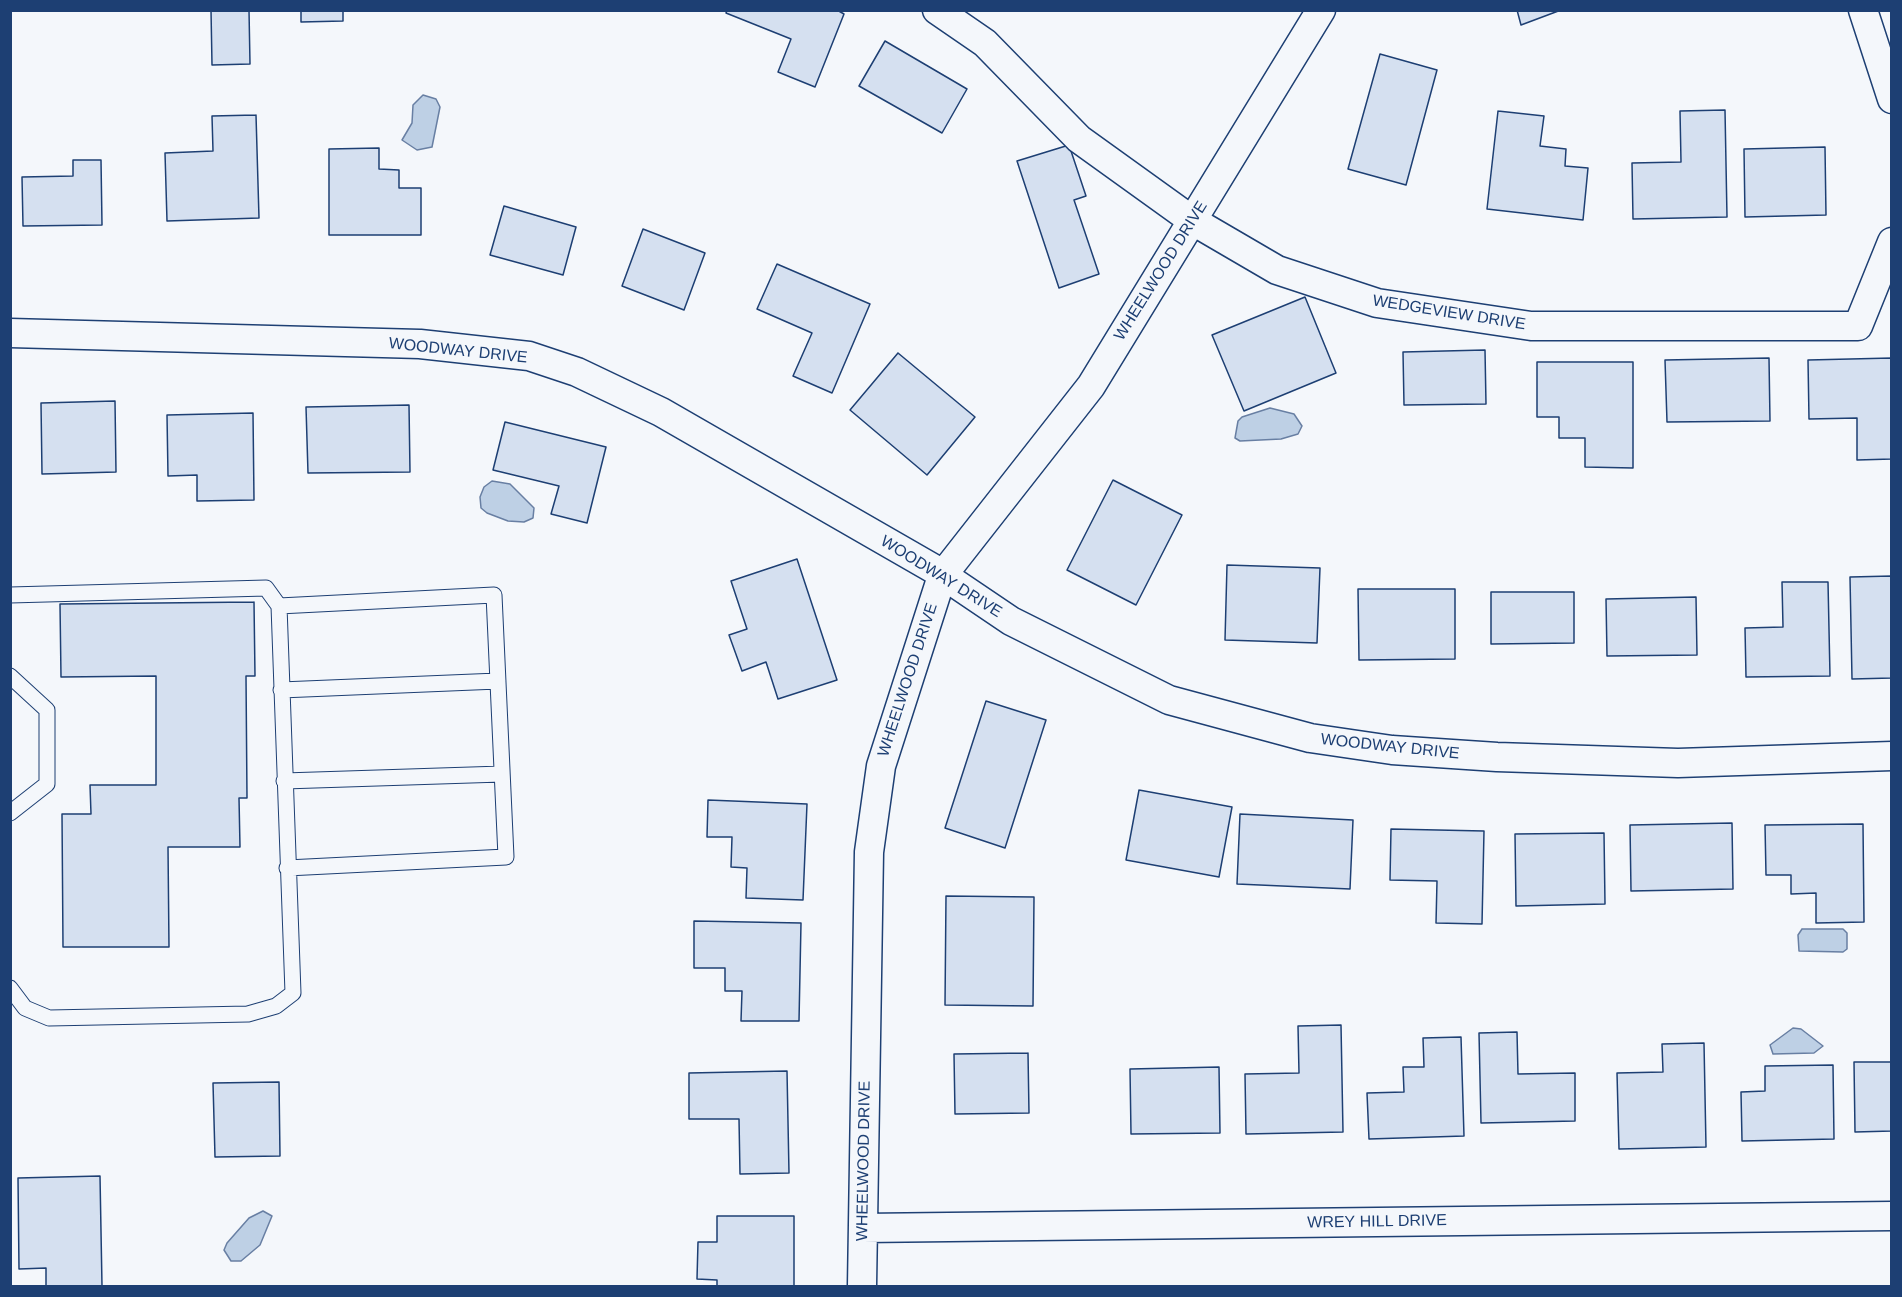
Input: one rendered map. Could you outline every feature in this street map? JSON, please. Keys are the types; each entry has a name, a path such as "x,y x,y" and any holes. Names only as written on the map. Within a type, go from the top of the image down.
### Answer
{"street":[{"name":"WEDGEVIEW DRIVE","path":"937,10 985,43 1079,140 1193,221 1278,270 1377,303 1531,326 1858,326 1892,242"},
{"name":"WHEELWOOD DRIVE","path":"862,1287 869,852 881,766 942,576 1091,386 1321,10"},
{"path":"1863,10 1892,99"},
{"name":"WOODWAY DRIVE","path":"10,333 420,344 529,356 577,372 661,412 942,576 1011,621 1168,700 1310,738 1415,752 1667,763 1892,756"},
{"name":"WREY HILL DRIVE","path":"863,1228 1892,1216"}],"lane":[{"path":"10,595 266,588 279,606 293,993 276,1006 248,1014 49,1018 25,1008 10,988"},
{"path":"279,606 494,595 506,856 287,868"},
{"path":"10,676 46,710 47,784 10,813"},
{"path":"281,690 498,681"},
{"path":"284,781 502,774"}],"water":[{"path":"423,95 436,99 440,107 432,147 417,150 402,140 412,123 413,105"},
{"path":"1270,408 1294,414 1302,426 1298,434 1281,439 1240,441 1235,438 1238,421 1242,417"},
{"path":"492,481 510,484 534,508 533,518 524,522 508,521 487,513 481,508 480,497 484,487"},
{"path":"1802,929 1843,929 1847,933 1847,949 1843,952 1799,951 1798,935"},
{"path":"1793,1028 1801,1029 1823,1046 1814,1053 1773,1054 1770,1045"},
{"path":"263,1211 272,1216 260,1245 241,1261 231,1261 224,1250 227,1243 249,1218"}],"building":[{"path":"211,10 249,10 250,64 212,65"},
{"path":"301,10 343,10 343,21 301,22"},
{"path":"727,10 837,10 844,14 815,87 778,72 791,39 726,13"},
{"path":"1517,10 1561,10 1521,25"},
{"path":"885,41 967,89 942,133 859,86"},
{"path":"1380,54 1437,70 1406,185 1348,169"},
{"path":"1725,110 1727,217 1633,219 1632,163 1681,162 1680,111"},
{"path":"1498,111 1544,116 1540,146 1566,149 1565,166 1588,168 1583,220 1487,209"},
{"path":"256,115 259,218 167,221 165,153 213,151 212,116"},
{"path":"1069,145 1086,196 1074,200 1099,274 1059,288 1017,161"},
{"path":"1825,147 1826,215 1745,217 1744,149"},
{"path":"379,148 379,169 399,170 399,188 421,188 421,235 329,235 329,149"},
{"path":"73,160 101,160 102,225 23,226 22,177 73,176"},
{"path":"504,206 576,227 563,275 490,255"},
{"path":"643,229 705,253 684,310 622,286"},
{"path":"777,264 870,304 832,393 793,376 812,333 757,309"},
{"path":"1305,297 1336,373 1244,411 1212,335"},
{"path":"1485,350 1486,404 1404,405 1403,352"},
{"path":"898,353 975,417 927,475 850,410"},
{"path":"1769,358 1770,421 1667,422 1665,360"},
{"path":"1892,358 1892,459 1857,460 1857,418 1809,419 1808,360"},
{"path":"1537,362 1633,362 1633,468 1585,467 1585,438 1559,438 1559,417 1537,417"},
{"path":"115,401 116,472 42,474 41,403"},
{"path":"409,405 410,472 308,473 306,407"},
{"path":"253,413 254,500 197,501 197,475 168,476 167,415"},
{"path":"505,422 606,447 587,523 551,514 559,486 493,470"},
{"path":"1113,480 1182,515 1136,605 1067,570"},
{"path":"797,559 837,680 778,699 766,662 742,671 729,635 747,629 731,581"},
{"path":"1227,565 1320,568 1317,643 1225,640"},
{"path":"1892,576 1892,678 1852,679 1850,577"},
{"path":"1782,582 1828,582 1830,676 1746,677 1745,628 1783,627"},
{"path":"1358,589 1455,589 1455,659 1359,660"},
{"path":"1491,592 1574,592 1574,643 1491,644"},
{"path":"1696,597 1697,655 1607,656 1606,599"},
{"path":"254,602 255,676 246,676 247,798 239,798 240,847 168,847 169,947 63,947 62,814 91,814 90,785 156,785 156,676 61,677 60,604"},
{"path":"986,701 1046,720 1005,848 945,828"},
{"path":"1139,790 1232,807 1219,877 1126,860"},
{"path":"708,800 807,804 803,900 746,898 747,868 731,867 732,837 707,837"},
{"path":"1240,814 1353,820 1350,889 1237,884"},
{"path":"1732,823 1733,889 1631,891 1630,825"},
{"path":"1863,824 1864,922 1816,923 1816,893 1791,894 1791,875 1766,875 1765,825"},
{"path":"1391,829 1484,831 1482,924 1436,923 1437,881 1390,880"},
{"path":"1604,833 1605,904 1516,906 1515,834"},
{"path":"946,896 1034,897 1033,1006 945,1005"},
{"path":"694,921 801,923 799,1021 741,1021 742,991 725,991 725,968 694,968"},
{"path":"1341,1025 1343,1132 1246,1134 1245,1074 1299,1073 1298,1026"},
{"path":"1517,1032 1518,1074 1575,1073 1575,1121 1481,1123 1479,1033"},
{"path":"1461,1037 1464,1136 1369,1139 1367,1093 1404,1092 1403,1067 1424,1067 1423,1038"},
{"path":"1704,1043 1706,1147 1619,1149 1617,1073 1663,1072 1662,1044"},
{"path":"1028,1053 1029,1113 955,1114 954,1054"},
{"path":"1854,1062 1892,1062 1892,1131 1855,1132"},
{"path":"1833,1065 1834,1139 1742,1141 1741,1092 1765,1091 1765,1066"},
{"path":"1219,1067 1220,1133 1131,1134 1130,1069"},
{"path":"787,1071 789,1173 740,1174 739,1119 689,1119 689,1073"},
{"path":"279,1082 280,1156 215,1157 213,1083"},
{"path":"100,1176 102,1286 46,1286 46,1268 19,1269 18,1178"},
{"path":"717,1216 794,1216 794,1286 717,1286 717,1280 697,1279 698,1242 717,1242"}]}
